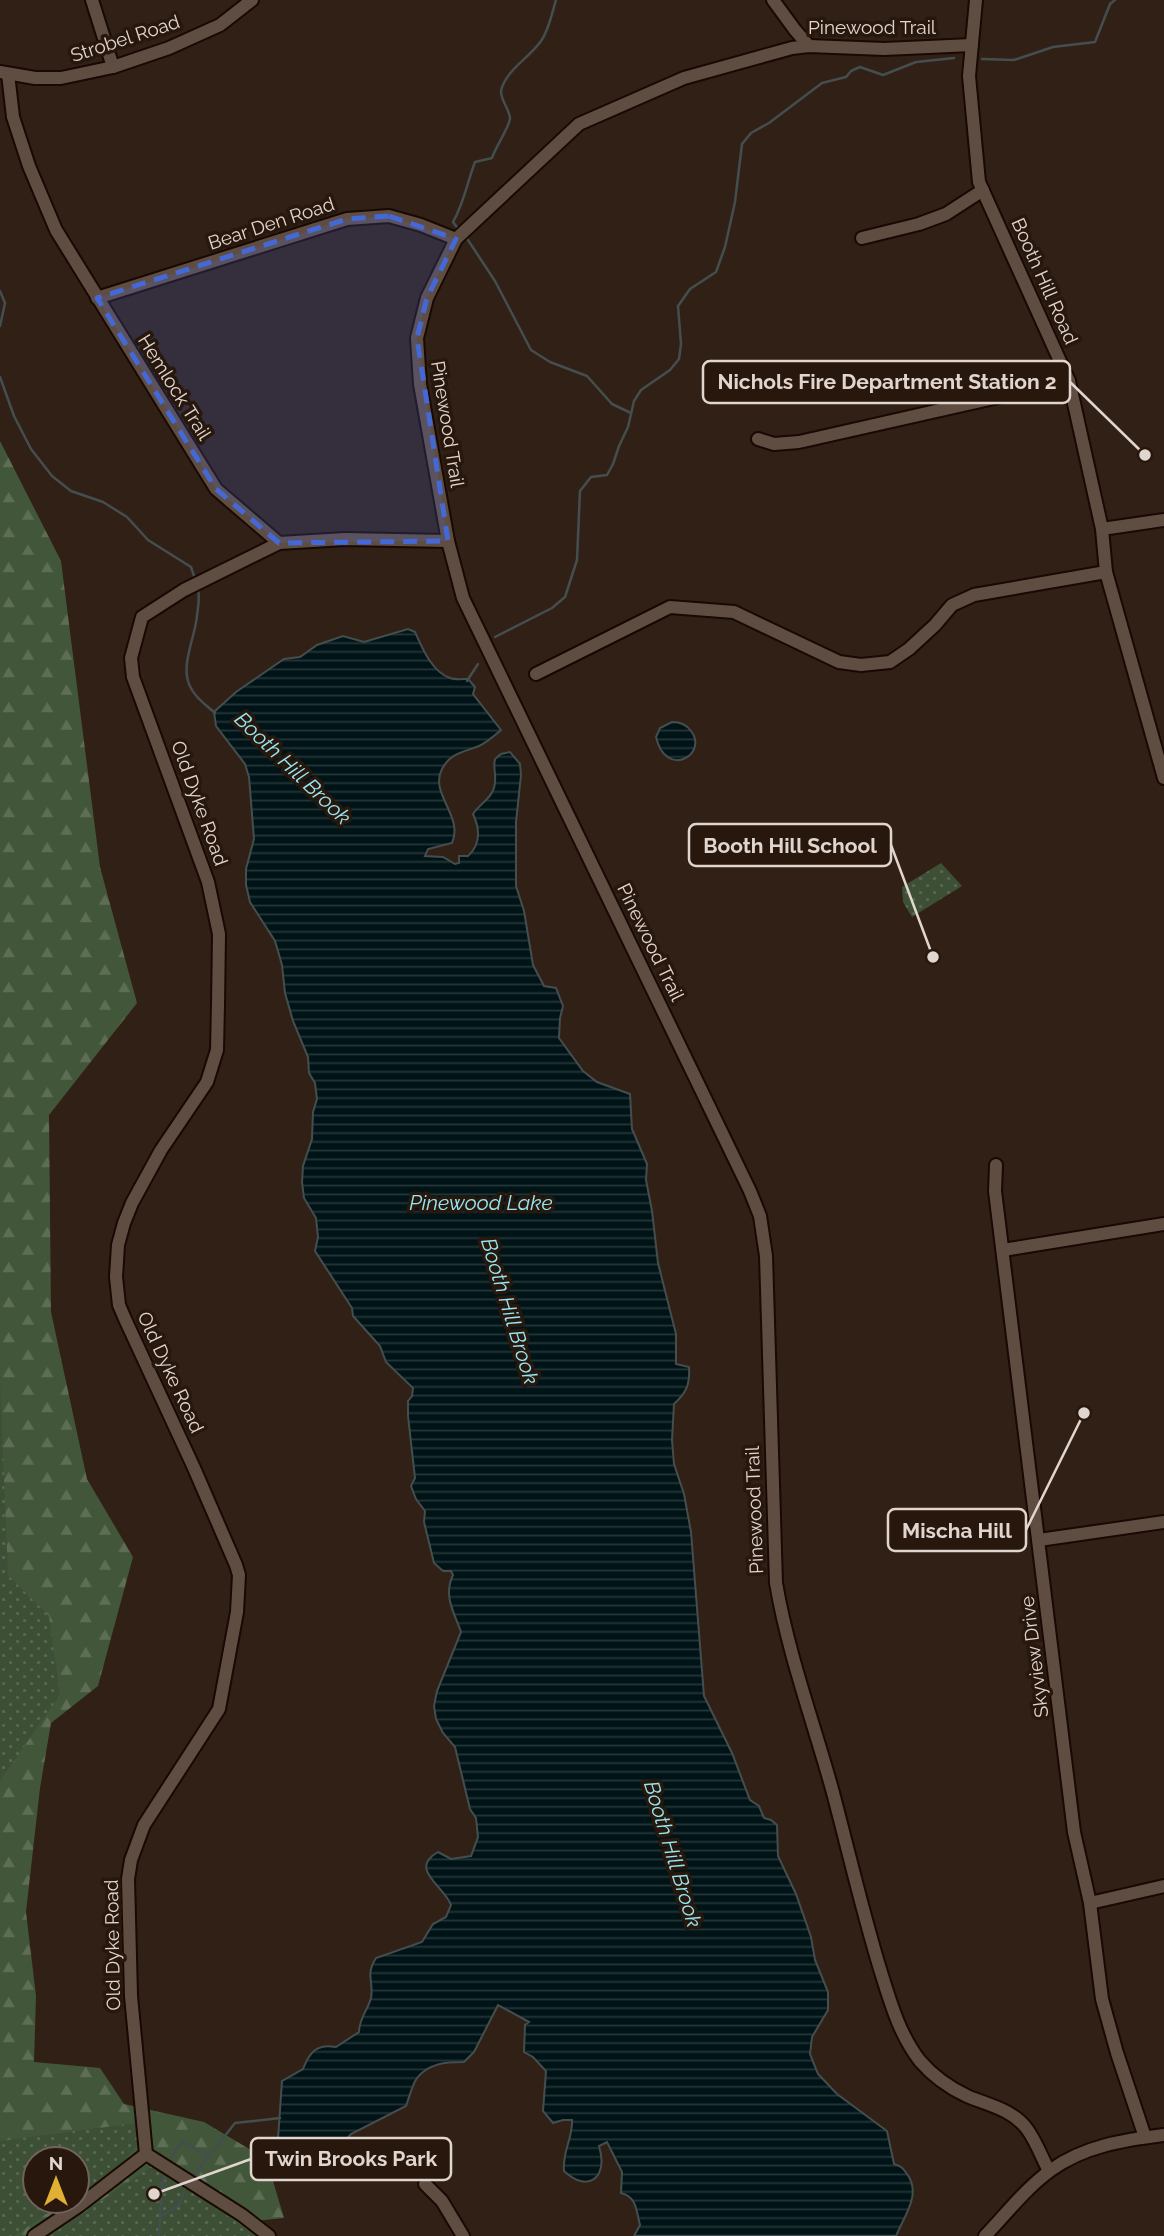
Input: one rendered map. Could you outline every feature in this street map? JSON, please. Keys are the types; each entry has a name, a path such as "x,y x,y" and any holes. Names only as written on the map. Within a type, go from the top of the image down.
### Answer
{"street":[{"path":"92,0 113,66"},
{"name":"Strobel Road","path":"4,73 35,78 61,78 113,66 169,48 220,25 252,0"},
{"path":"773,0 809,46"},
{"name":"Booth Hill Road","path":"976,0 969,76 979,181 1069,381 1102,530 1106,572 1163,773"},
{"name":"Pinewood Trail","path":"972,45 884,49 809,46 792,48 684,78 579,124 461,235 427,298 417,338 420,384 448,541 463,598 760,1216 766,1256 776,1583 785,1624 890,2001 904,2035 921,2062 943,2082 965,2095 1008,2112 1027,2129 1049,2171"},
{"name":"Hemlock Trail","path":"4,73 13,117 29,166 56,230 216,489 279,543"},
{"path":"862,238 919,224 946,214 983,190"},
{"name":"Bear Den Road","path":"97,298 347,219 388,216 461,235"},
{"path":"758,439 774,444 799,442 1069,381"},
{"path":"1102,530 1164,520"},
{"path":"279,543 345,539 448,541"},
{"name":"Old Dyke Road","path":"146,2154 131,1996 128,1879 131,1860 144,1825 219,1709 239,1592 236,1564 119,1305 116,1277 118,1245 132,1203 161,1150 207,1082 217,1050 219,934 216,911 198,851 133,677 131,658 142,617 184,590 279,543"},
{"path":"536,674 670,607 734,612 839,662 860,665 890,662 909,649 952,605 974,594 1106,572"},
{"name":"Skyview Drive","path":"996,1165 995,1191 1074,1832 1090,1903 1102,1999 1116,2053 1145,2137"},
{"path":"1003,1250 1164,1224"},
{"path":"1039,1541 1164,1522"},
{"path":"1090,1903 1164,1886"},
{"path":"985,2236 1049,2171 1068,2159 1117,2142 1164,2135"},
{"path":"34,2236 80,2205 146,2154 250,2220 269,2236"},
{"path":"425,2184 442,2201 463,2236"}],"highlighted area":[{"path":"389,216 456,239 427,298 417,338 448,541 279,543 216,489 97,298 347,219"}],"green space":[{"path":"0,441 61,561 100,867 137,1003 49,1115 51,1312 87,1479 133,1557 98,1686 51,1723 40,1788 26,1912 36,1996 34,2062 100,2068 124,2104 204,2122 256,2153 270,2171 284,2218 245,2222 264,2236 0,2236"},
{"path":"941,863 962,886 912,917 903,902 902,887"},
{"path":"0,1380 8,1575 49,1616 60,1695 0,1781"},
{"path":"136,2123 139,2142 126,2159 91,2187 91,2145 21,2145 21,2215 45,2215 14,2236 0,2236 0,2141"},
{"path":"153,2165 256,2236 50,2236 80,2215 91,2215 91,2208"}],"water":[{"name":"Pinewood Lake","path":"408,629 415,632 428,659 438,671 452,679 468,679 475,687 473,694 501,730 482,744 453,756 445,764 439,778 454,824 452,843 428,849 425,856 443,857 455,864 459,863 459,856 468,856 478,836 473,814 494,788 495,759 510,752 520,764 516,886 524,911 533,965 544,986 556,988 563,1006 559,1038 583,1071 597,1082 630,1094 632,1129 647,1164 646,1180 658,1263 676,1334 676,1364 689,1367 687,1387 674,1404 672,1440 674,1464 684,1494 691,1532 704,1696 732,1753 750,1800 759,1806 764,1818 777,1825 778,1856 796,1894 811,1937 815,1960 828,1992 828,2010 812,2037 810,2054 818,2074 837,2094 887,2131 894,2164 903,2169 911,2182 913,2189 910,2205 896,2236 634,2236 640,2225 636,2209 633,2201 621,2193 622,2172 607,2142 599,2146 601,2167 594,2179 581,2181 564,2171 572,2120 553,2123 543,2111 546,2071 524,2052 525,2025 529,2022 498,2005 474,2052 464,2062 438,2064 422,2073 414,2084 406,2106 351,2134 334,2153 331,2171 325,2175 324,2169 316,2167 288,2176 269,2153 278,2139 282,2081 303,2069 315,2050 336,2047 359,2032 360,2022 371,1998 370,1974 376,1958 422,1942 433,1924 446,1917 451,1905 427,1871 426,1865 430,1858 438,1852 451,1859 471,1856 478,1837 476,1818 470,1809 455,1747 443,1733 436,1719 434,1706 437,1691 461,1632 449,1597 453,1575 451,1571 443,1571 434,1563 424,1522 425,1511 411,1486 415,1478 408,1401 413,1388 386,1362 380,1346 353,1316 352,1308 315,1251 318,1237 316,1218 304,1198 302,1182 303,1166 312,1139 313,1112 317,1099 315,1083 309,1073 308,1057 285,993 282,965 275,941 250,902 246,885 246,869 254,839 249,777 245,764 216,726 214,712 236,692 284,659 300,657 317,645 343,636 364,642"},
{"path":"672,722 687,727 695,740 695,748 684,759 668,757 661,750 656,737 660,728"}],"waterway":[{"path":"459,230 453,222 475,162 492,158 509,122 509,114 501,95 502,87 510,74 544,37 556,0"},
{"path":"982,59 1014,60 1053,47 1095,42 1110,4 1115,0"},
{"path":"495,637 552,608 565,597 577,560 580,491 591,477 607,475 628,427 634,401 641,390 670,370 679,359 681,344 678,306 690,289 716,272 725,247 735,202 742,144 751,133 769,123 822,83 846,77 860,67 883,75 916,62 954,58"},
{"path":"466,237 495,281 531,350 550,362 587,376 612,404 631,413"},
{"name":"Booth Hill Brook","path":"0,291 5,303 0,326"},
{"name":"Booth Hill Brook","path":"0,377 14,416 31,449 52,476 71,491 103,502 127,517 148,540 191,567 195,579"},
{"name":"Booth Hill Brook","path":"198,589 196,625 187,663 188,682 194,693 215,713"},
{"path":"467,681 478,664"},
{"path":"169,2164 175,2150 183,2142 209,2156 235,2123 280,2118"},
{"path":"193,2176 209,2156"},
{"path":"159,2236 162,2184 166,2174"},
{"path":"161,2216 178,2206 184,2192"}],"place":[{"name":"Nichols Fire Department Station 2","path":"1145,455"},
{"name":"Booth Hill School","path":"933,957"},
{"name":"Mischa Hill","path":"1084,1413"},
{"name":"Twin Brooks Park","path":"154,2194"}]}
